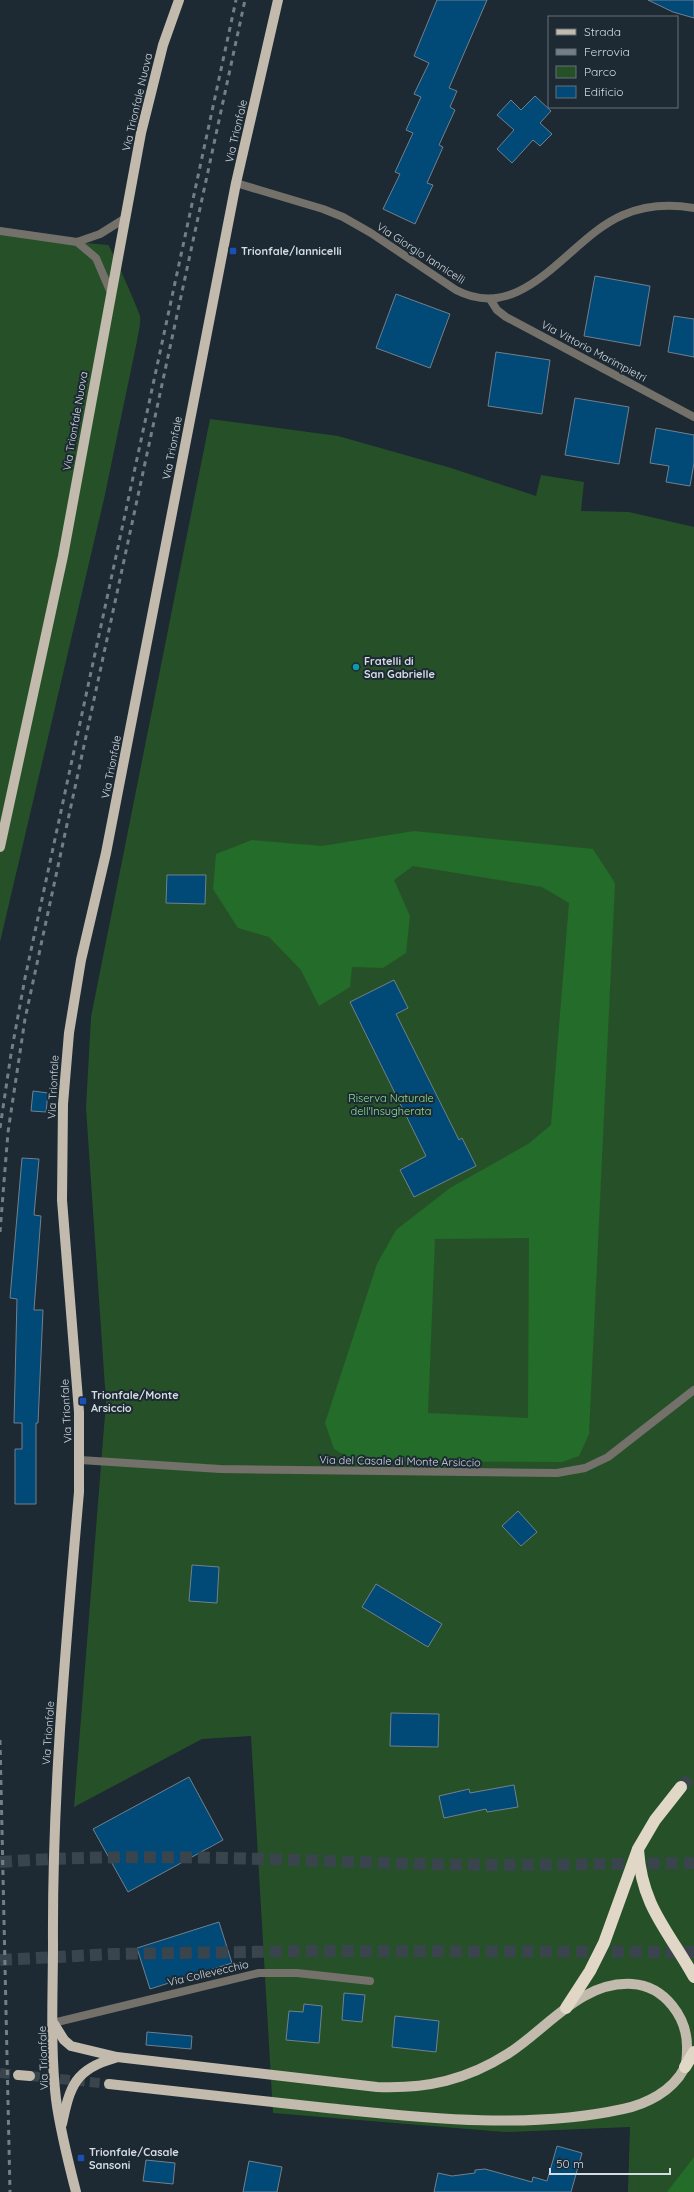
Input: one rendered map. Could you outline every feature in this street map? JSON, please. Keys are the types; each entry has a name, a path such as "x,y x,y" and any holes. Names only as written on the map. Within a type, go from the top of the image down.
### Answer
{"highway":[{"path":"566,2008 590,1971 604,1943 638,1849 655,1820 681,1787"},
{"path":"638,1849 641,1876 651,1905 694,1977"},
{"path":"685,2067 694,2052"}],"main road":[{"name":"Via Trionfale Nuova","path":"0,847 63,556 124,219 141,134 163,45 179,0"},
{"name":"Via Trionfale","path":"76,2192 61,2130 56,2097 53,2023 53,1872 56,1783 80,1460 79,1412 62,1200 63,1104 69,1033 81,960 106,853 236,183 278,0"},
{"path":"53,2023 62,2037 71,2046 117,2057 377,2087 426,2086 449,2081 496,2060 523,2043 566,2008 597,1990 608,1987 630,1984 651,1989 667,2000 681,2018 687,2039 685,2067 663,2092 635,2106 590,2115 530,2119 401,2116 109,2084"},
{"path":"61,2130 71,2090 77,2078 94,2065 117,2057"},
{"path":"18,2074 30,2076"}],"street":[{"name":"Via Giorgio Iannicelli","path":"236,183 333,213 371,234 456,290 469,295 490,299 516,293 558,265 607,224 622,216 652,207 694,208"},
{"path":"0,231 77,242 100,234 124,219"},
{"path":"77,242 96,258 111,293"},
{"name":"Via Vittorio Marimpietri","path":"490,299 497,310 506,317 694,417"},
{"name":"Via del Casale di Monte Arsiccio","path":"80,1460 220,1469 557,1473 585,1468 608,1457 694,1390"},
{"name":"Via Collevecchio","path":"53,2023 259,1973 297,1973 370,1981"}],"green space":[{"path":"0,235 108,245 140,316 140,326 104,499 0,942"},
{"name":"Riserva Naturale dell'Insugherata","path":"210,419 338,436 451,468 536,496 541,475 584,482 581,511 629,512 694,527 694,2192 628,2192 630,2127 505,2132 273,2113 251,1736 202,1739 74,1807 106,1402 86,1108 91,1017"},
{"path":"414,831 593,849 615,883 589,1434 579,1456 562,1462 354,1461 334,1449 325,1423 377,1264 396,1230 450,1188 528,1144 551,1125 569,903 542,887 413,866 394,880 410,916 406,953 383,968 352,967 350,987 319,1006 301,970 269,937 238,928 213,889 216,854 252,840 322,846","holes":["529,1238 528,1418 428,1413 435,1239"]},
{"path":"694,2157 694,2192 667,2192"}],"building":[{"path":"437,0 487,0 449,88 457,91 450,107 455,110 439,145 443,147 427,183 433,185 415,224 383,209 400,174 395,172 413,133 406,130 421,97 414,94 429,63 414,56"},
{"path":"648,0 694,0 694,18 673,12"},
{"path":"535,96 551,111 540,123 552,134 540,146 533,140 512,163 497,149 514,130 497,115 511,100 521,110"},
{"path":"595,276 650,286 640,346 584,336"},
{"path":"396,294 450,314 430,368 376,348"},
{"path":"674,316 694,319 694,357 668,352"},
{"path":"496,352 550,360 542,414 488,406"},
{"path":"575,398 629,407 619,464 565,455"},
{"path":"656,428 694,435 694,463 690,486 666,482 669,466 650,463"},
{"path":"167,875 206,875 205,904 166,903"},
{"path":"394,980 408,1008 396,1014 459,1140 462,1138 476,1166 414,1197 400,1170 426,1156 350,1002"},
{"path":"33,1091 48,1093 46,1112 31,1111"},
{"path":"22,1158 39,1159 34,1215 41,1216 34,1310 43,1310 38,1423 36,1423 36,1504 15,1504 15,1449 22,1449 22,1423 14,1423 17,1299 10,1298"},
{"path":"518,1511 537,1532 521,1546 502,1526"},
{"path":"192,1565 219,1567 217,1603 189,1601"},
{"path":"376,1584 442,1624 428,1647 362,1607"},
{"path":"391,1713 439,1714 438,1747 390,1746"},
{"path":"189,1777 223,1840 128,1892 93,1829"},
{"path":"514,1785 518,1807 487,1812 486,1809 444,1818 439,1796 469,1789 470,1793"},
{"path":"219,1922 232,1963 150,1989 137,1948"},
{"path":"344,1993 365,1995 362,2022 342,2020"},
{"path":"304,2004 322,2006 319,2043 286,2040 289,2011 303,2012"},
{"path":"395,2016 439,2021 436,2052 392,2047"},
{"path":"147,2032 192,2036 191,2049 146,2045"},
{"path":"557,2146 582,2153 571,2192 434,2192 438,2173 452,2176 475,2173 475,2170 485,2169 532,2182 533,2177 547,2181"},
{"path":"146,2160 175,2163 173,2184 143,2181"},
{"path":"249,2161 282,2167 277,2192 243,2192"}],"tunnel":[{"path":"681,1787 694,1774"},
{"path":"0,1862 53,1859 158,1857 456,1865 694,1863"},
{"path":"0,1960 113,1954 312,1951 694,1952"},
{"path":"0,2073 18,2075"},
{"path":"30,2076 109,2084"}],"railway":[{"path":"0,1128 11,1054 25,978 236,0"},
{"path":"0,1232 8,1132 25,1019 245,0"},
{"path":"0,1740 10,2192"}],"place":[{"name":"Trionfale/Iannicelli","path":"233,251"},
{"name":"Fratelli di San Gabrielle","path":"356,667"},
{"name":"Trionfale/Monte Arsiccio","path":"83,1401"},
{"name":"Trionfale/Casale Sansoni","path":"81,2158"}]}
